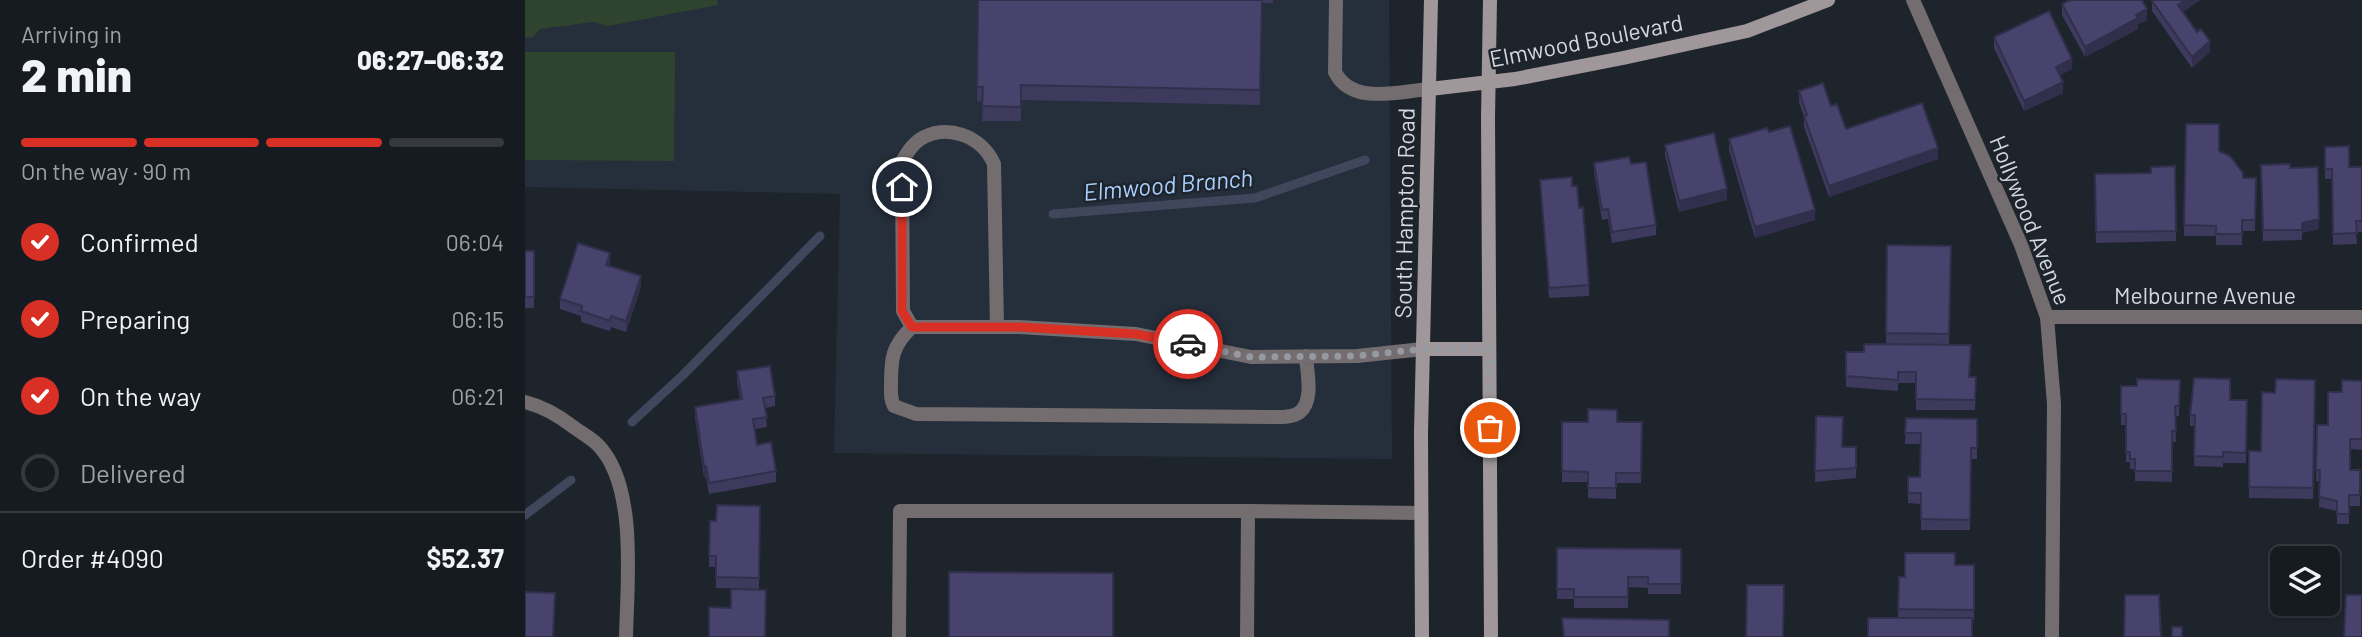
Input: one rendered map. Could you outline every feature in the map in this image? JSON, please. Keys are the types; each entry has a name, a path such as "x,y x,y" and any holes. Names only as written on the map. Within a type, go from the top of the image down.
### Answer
{"main road":[{"name":"South Hampton Road","path":"1422,637 1423,349 1431,0"},
{"path":"1490,0 1491,637"},
{"name":"Elmwood Boulevard","path":"1430,89 1489,82 1623,58 1747,31 1828,0"},
{"path":"1423,349 1489,349"}],"street":[{"path":"1336,0 1335,72 1339,80 1350,89 1364,94 1430,89"},
{"name":"Hollywood Avenue","path":"1913,0 2021,245 2047,317 2055,404 2052,637"},
{"path":"912,327 902,311 902,162 909,149 920,140 933,134 949,133 964,135 977,141 988,151 994,164 997,327"},
{"name":"Melbourne Avenue","path":"2047,317 2362,317"},
{"path":"1306,356 1306,401 1300,412 1293,415 916,414 894,406 891,400 891,358 900,339 912,327 997,327 1136,334 1251,357 1306,356 1357,356 1423,349"},
{"path":"525,402 566,422 598,445 609,461 621,491 628,534 626,637"},
{"path":"899,637 900,511 1421,513"},
{"path":"1247,637 1248,511"}],"shaded area":[{"path":"525,0 1389,0 1392,459 834,453 840,194 525,187"}],"green space":[{"path":"525,0 717,0 718,5 608,26 593,22 540,29 533,37 525,38"},
{"path":"525,52 675,52 674,161 525,160"}],"building":[{"path":"978,0 1262,0 1260,90 1021,85 1021,107 982,106 983,87 977,87"},
{"path":"2070,0 2142,0 2147,9 2136,15 2138,18 2085,47 2062,4"},
{"path":"2153,0 2185,0 2178,5 2197,32 2201,29 2210,41 2192,57"},
{"path":"2049,11 2072,59 2056,67 2063,82 2024,101 1994,37"},
{"path":"1823,83 1831,106 1837,104 1846,129 1922,103 1938,148 1829,186 1804,116 1807,115 1799,91"},
{"path":"2186,124 2219,124 2219,151 2230,156 2243,173 2243,178 2256,178 2255,220 2242,220 2242,234 2216,234 2216,226 2184,225"},
{"path":"1790,126 1815,210 1755,227 1729,139 1767,128 1769,132"},
{"path":"1714,133 1727,189 1679,201 1665,145"},
{"path":"2349,146 2349,167 2362,167 2362,221 2356,221 2357,233 2333,234 2332,169 2325,169 2325,147"},
{"path":"1629,157 1631,164 1646,162 1656,225 1612,232 1608,209 1602,210 1594,163"},
{"path":"2290,164 2290,168 2318,167 2319,219 2302,223 2302,230 2263,230 2261,165"},
{"path":"2175,166 2176,231 2096,232 2095,174 2151,173 2151,167"},
{"path":"1572,177 1572,186 1577,186 1579,208 1583,207 1589,285 1549,288 1540,180"},
{"path":"578,243 610,253 606,265 641,276 626,321 611,316 610,321 581,311 582,306 560,299"},
{"path":"1887,245 1951,246 1949,334 1886,333"},
{"path":"525,251 534,251 534,297 525,297"},
{"path":"1864,344 1971,345 1969,377 1976,377 1975,400 1916,399 1916,372 1898,372 1898,380 1846,376 1846,352 1864,352"},
{"path":"770,366 775,396 763,398 767,417 753,419 757,445 771,442 776,471 709,483 695,407 742,399 737,371"},
{"path":"2194,378 2230,379 2230,400 2247,400 2246,453 2223,452 2223,457 2194,456 2195,415 2190,415"},
{"path":"2137,379 2180,380 2179,406 2175,406 2176,431 2172,431 2172,471 2135,471 2135,459 2130,459 2130,452 2126,452 2126,414 2121,414 2121,386 2137,386"},
{"path":"2276,379 2315,380 2313,488 2249,487 2249,451 2261,451 2262,392 2275,393"},
{"path":"2342,380 2362,381 2362,439 2350,439 2350,470 2360,470 2360,495 2349,495 2349,514 2337,514 2337,501 2319,497 2320,470 2316,470 2317,425 2328,425 2328,392 2342,392"},
{"path":"1588,409 1617,410 1617,422 1642,422 1641,473 1616,473 1616,488 1588,488 1588,472 1562,471 1562,422 1588,422"},
{"path":"1816,416 1843,417 1842,447 1856,447 1856,468 1815,471"},
{"path":"1906,418 1977,419 1977,448 1971,448 1970,520 1921,519 1921,493 1908,493 1908,477 1920,477 1921,433 1905,433"},
{"path":"717,505 760,506 759,578 716,577 716,556 709,556 710,521 716,521"},
{"path":"1557,548 1681,549 1681,584 1648,584 1648,577 1628,577 1628,597 1574,597 1574,589 1557,589"},
{"path":"1905,553 1955,553 1955,565 1974,565 1974,610 1898,609 1899,577 1905,577"},
{"path":"949,572 1113,573 1113,637 949,637"},
{"path":"1747,585 1784,585 1783,637 1746,637"},
{"path":"731,589 766,590 765,637 709,637 709,607 731,608"},
{"path":"525,592 555,593 553,637 525,637"},
{"path":"2125,595 2159,595 2161,637 2124,637"},
{"path":"2346,595 2362,595 2362,637 2344,637"},
{"path":"1562,618 1669,620 1669,637 1564,637"},
{"path":"1868,618 1972,618 1972,637 1868,637"},
{"path":"2172,627 2182,627 2182,637 2172,637"}],"waterway":[{"name":"Elmwood Branch","path":"1053,214 1255,198 1365,160"},
{"name":"Elmwood Branch","path":"632,422 683,375 820,236"},
{"name":"Elmwood Branch","path":"525,515 571,480"}],"way so far":[{"path":"1188,344 1251,357 1357,356 1423,349 1489,349 1490,428"}],"route":[{"path":"902,187 902,311 912,327 1019,327 1136,334 1188,344"}]}
